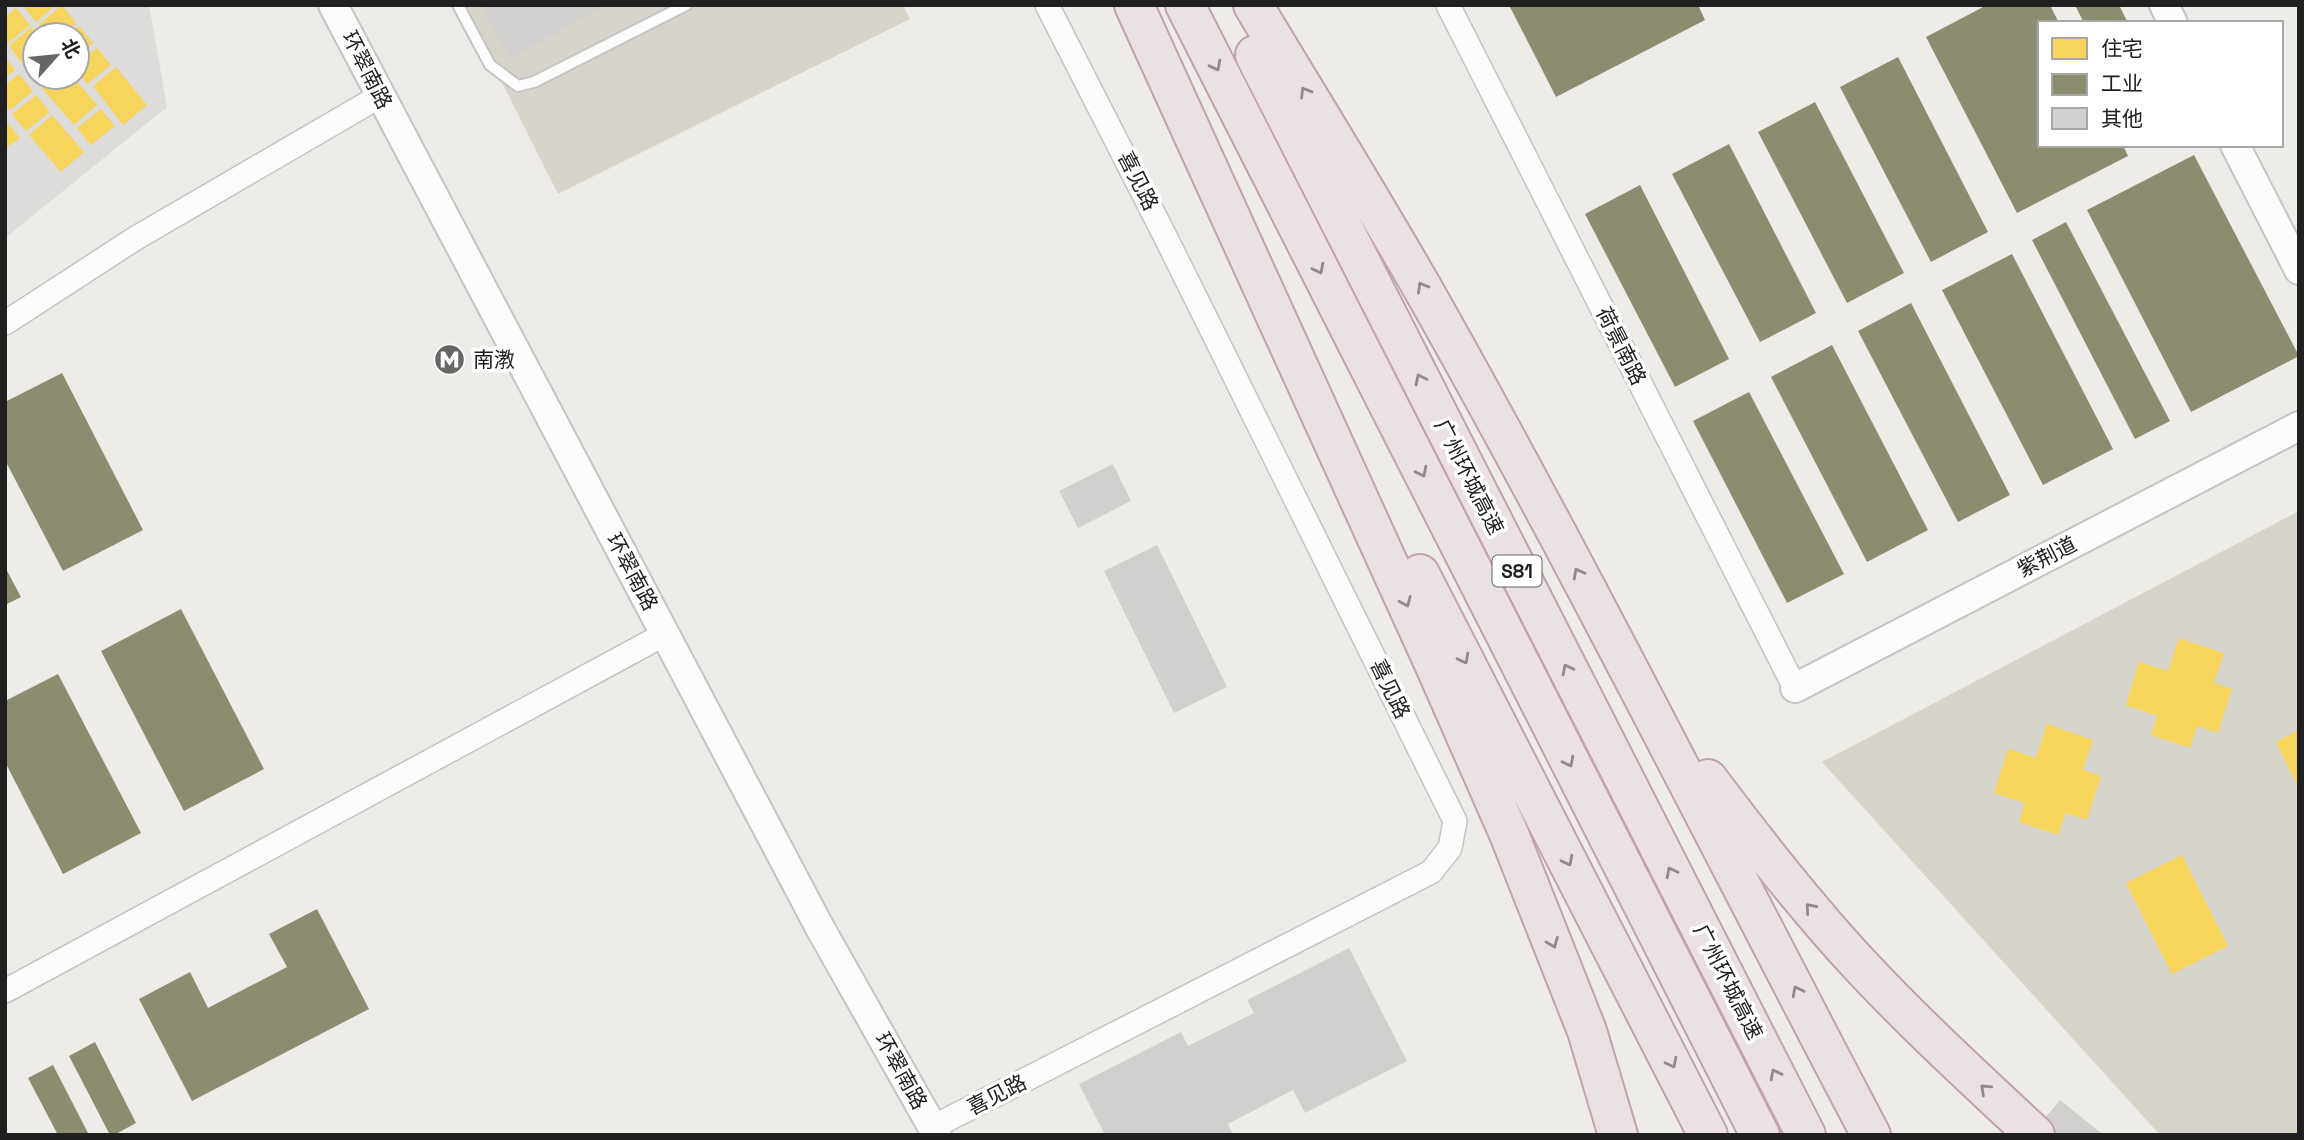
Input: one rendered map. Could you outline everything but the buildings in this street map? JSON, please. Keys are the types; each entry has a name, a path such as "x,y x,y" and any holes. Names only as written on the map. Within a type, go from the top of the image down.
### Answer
{"highway":[{"path":"1134,5 1509,834 1584,1021 1618,1135"},
{"name":"广州环城高速","path":"1185,5 1760,1135"},
{"name":"广州环城高速","path":"1230,5 1806,1135"},
{"path":"1253,5 1422,287 1596,606 1871,1135"},
{"path":"1171,86 1708,1135"},
{"path":"1596,606 1664,717 1787,880 1858,963 1916,1023 2035,1135"}],"street":[{"name":"环翠南路","path":"333,5 820,928 935,1131"},
{"name":"喜见路","path":"935,1131 1431,872 1450,848 1455,821 1167,240 1047,5"},
{"name":"荷景南路","path":"1448,5 1795,688"},
{"path":"2164,5 2172,21"},
{"path":"5,323 136,238 380,96"},
{"path":"2236,147 2299,270"},
{"name":"紫荆道","path":"1795,688 2299,426"},
{"path":"5,991 665,634"}],"lane":[{"path":"458,5 490,65 518,86 534,82 685,5"}],"shaded area":[{"path":"5,5 149,5 167,107 5,238"},
{"path":"463,5 903,5 910,19 558,194"},
{"path":"2299,511 2299,1135 2160,1135 1822,762"}],"place":[{"name":"南漖","path":"450,360"}]}
